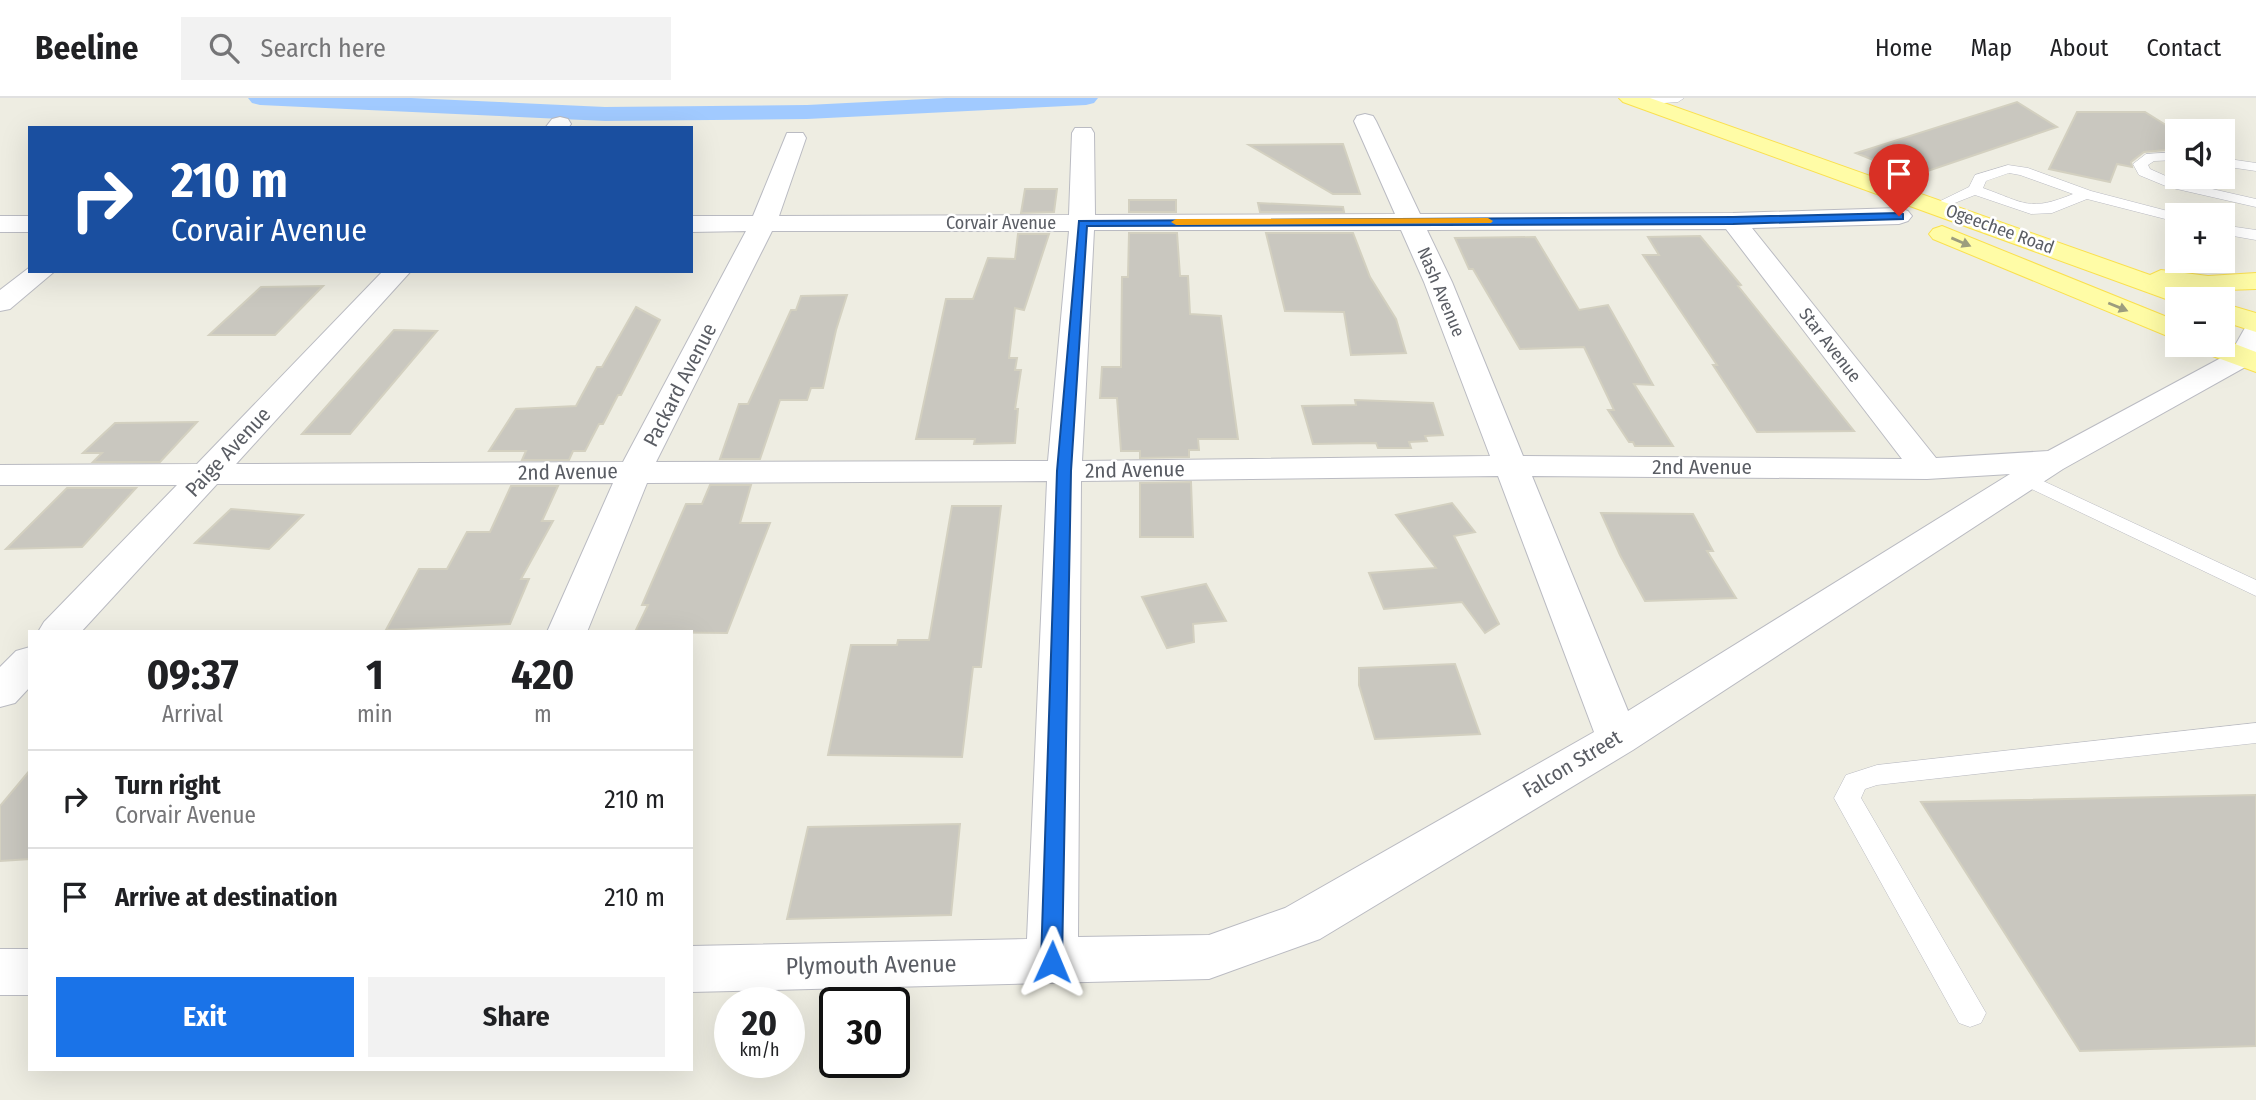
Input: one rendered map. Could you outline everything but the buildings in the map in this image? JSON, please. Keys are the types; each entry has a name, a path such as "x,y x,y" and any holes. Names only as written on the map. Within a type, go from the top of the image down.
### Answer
{"main road":[{"name":"Ogeechee Road","path":"1635,100 1683,109 2165,289"},
{"name":"Ogeechee Road","path":"1683,109 1763,159 2165,326"},
{"path":"2085,260 2170,280 2208,284 2256,281"},
{"path":"2235,316 2256,323"}],"street":[{"name":"Nash Avenue","path":"1365,121 1438,282 1618,738"},
{"path":"1052,962 1064,471 1082,223 1083,133"},
{"name":"Packard Avenue","path":"567,630 635,471 763,224 795,138"},
{"name":"Corvair Avenue","path":"693,224 1733,220 1899,216"},
{"name":"Star Avenue","path":"1733,220 1927,469"},
{"path":"0,224 28,224"},
{"path":"0,303 39,273"},
{"name":"Paige Avenue","path":"60,630 396,273"},
{"name":"2nd Avenue","path":"0,475 1064,471 1511,466 2041,470 2252,351"},
{"name":"Falcon Street","path":"1052,962 1209,957 1302,925 1618,738 2041,470"},
{"path":"0,692 28,663"},
{"name":"Plymouth Avenue","path":"693,969 1052,962"},
{"path":"0,972 28,972"}],"lane":[{"path":"2165,156 2151,157 2140,164 2144,172 2165,181"},
{"path":"2235,164 2256,167"},
{"path":"1975,190 1980,178 2008,169 2023,171 2086,194 2165,215"},
{"path":"2195,189 2256,203"},
{"path":"1937,206 1975,190 2031,210 2047,210 2086,194"},
{"path":"2235,231 2256,235"},
{"path":"2041,470 2256,589"},
{"path":"1970,1013 1847,799 1855,782 1877,775 2256,733"}],"waterway":[{"path":"260,98 605,114 807,112 1086,98"}],"slow traffic":[{"path":"1176,222 1488,221"}],"route":[{"path":"1052,962 1064,471 1082,223 1733,220 1899,216"}]}
